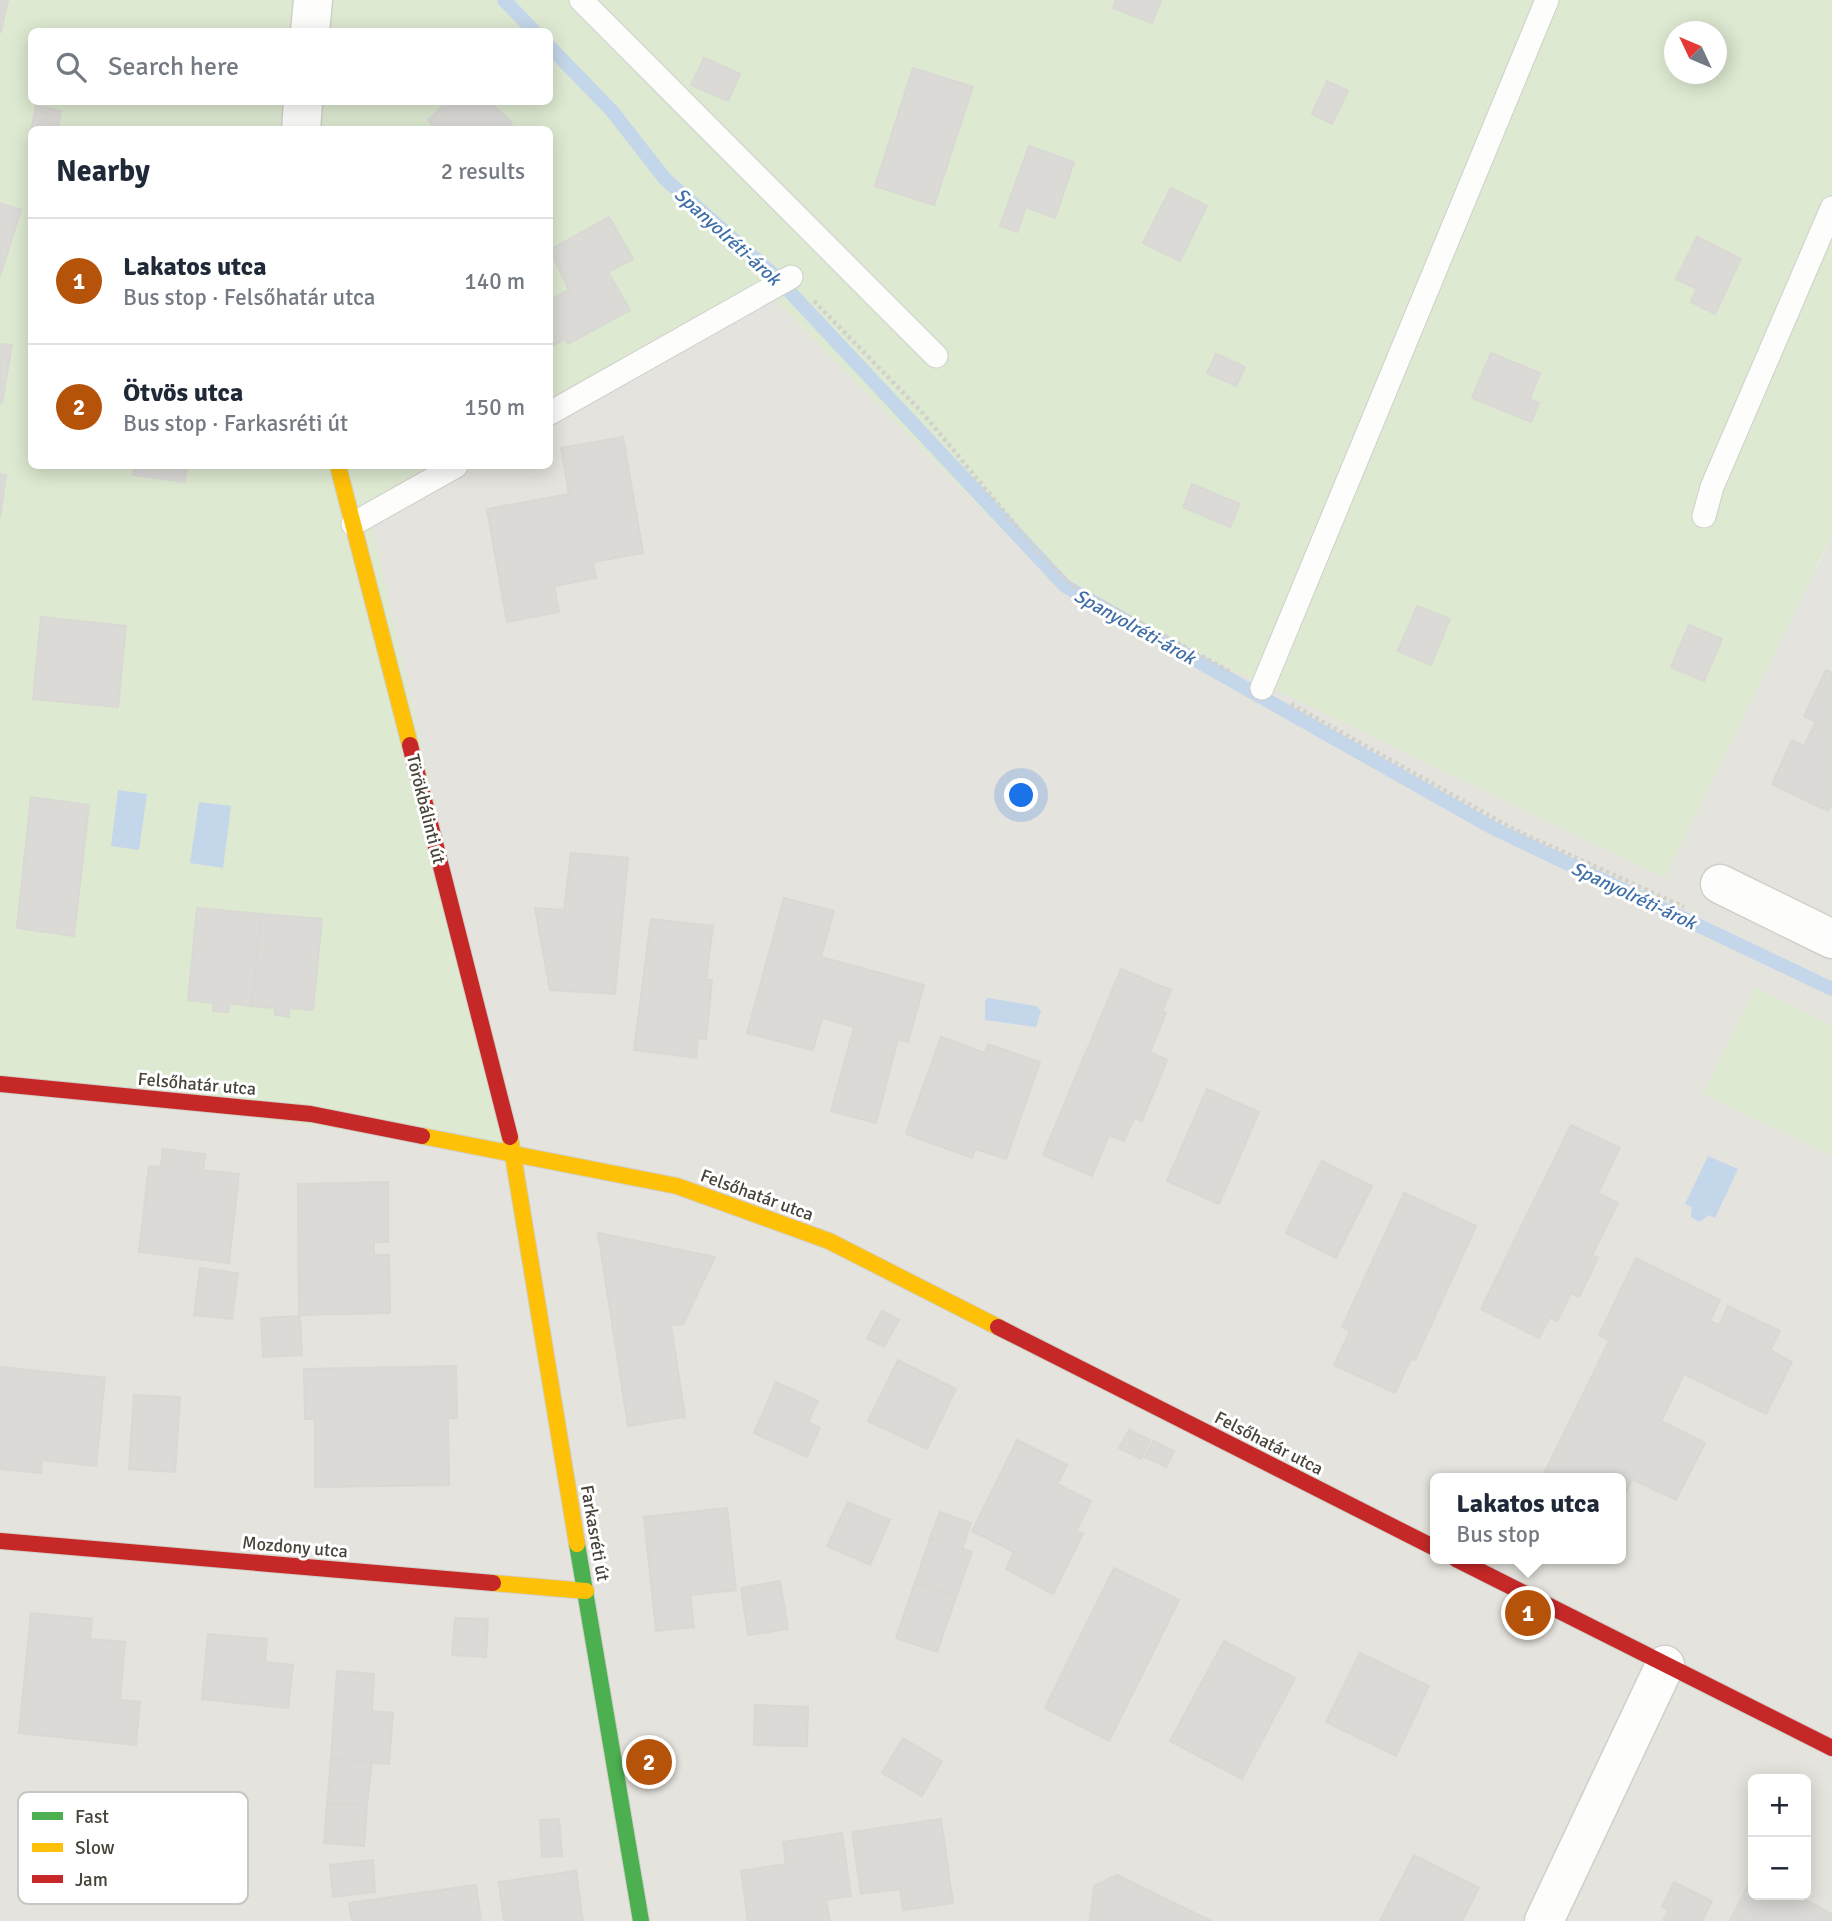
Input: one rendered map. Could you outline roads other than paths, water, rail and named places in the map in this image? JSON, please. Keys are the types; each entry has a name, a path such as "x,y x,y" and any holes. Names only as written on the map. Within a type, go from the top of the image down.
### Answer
{"street":[{"path":"310,28 313,0"},
{"path":"301,126 303,105"},
{"name":"Törökbálinti út","path":"339,469 514,1152"},
{"path":"1720,884 1832,939"},
{"name":"Felsőhatár utca","path":"0,1084 311,1114 677,1186 829,1241 1430,1545"},
{"name":"Farkasréti út","path":"514,1152 529,1265 641,1921"},
{"name":"Mozdony utca","path":"0,1541 586,1591"},
{"path":"1465,1564 1832,1748"},
{"path":"1544,1921 1665,1665"}],"lane":[{"path":"581,0 936,356"},
{"path":"1262,688 1547,0"},
{"path":"1704,516 1712,486 1832,208"},
{"path":"553,411 792,277"},
{"path":"353,524 451,469"}],"water":[{"path":"118,790 147,794 139,850 111,846"},
{"path":"199,802 231,806 223,868 190,863"},
{"path":"988,998 1036,1006 1041,1011 1036,1027 985,1020 985,1001"},
{"path":"1708,1156 1738,1169 1715,1218 1709,1215 1699,1222 1691,1217 1692,1207 1685,1204"}],"waterway":[{"name":"Spanyolréti-árok","path":"504,0 531,28"},
{"name":"Spanyolréti-árok","path":"553,50 612,111 665,179 775,276 1065,586 1491,827 1832,989"}],"place":[{"name":"Lakatos utca","path":"1528,1613"},
{"name":"Ötvös utca","path":"649,1762"}]}
